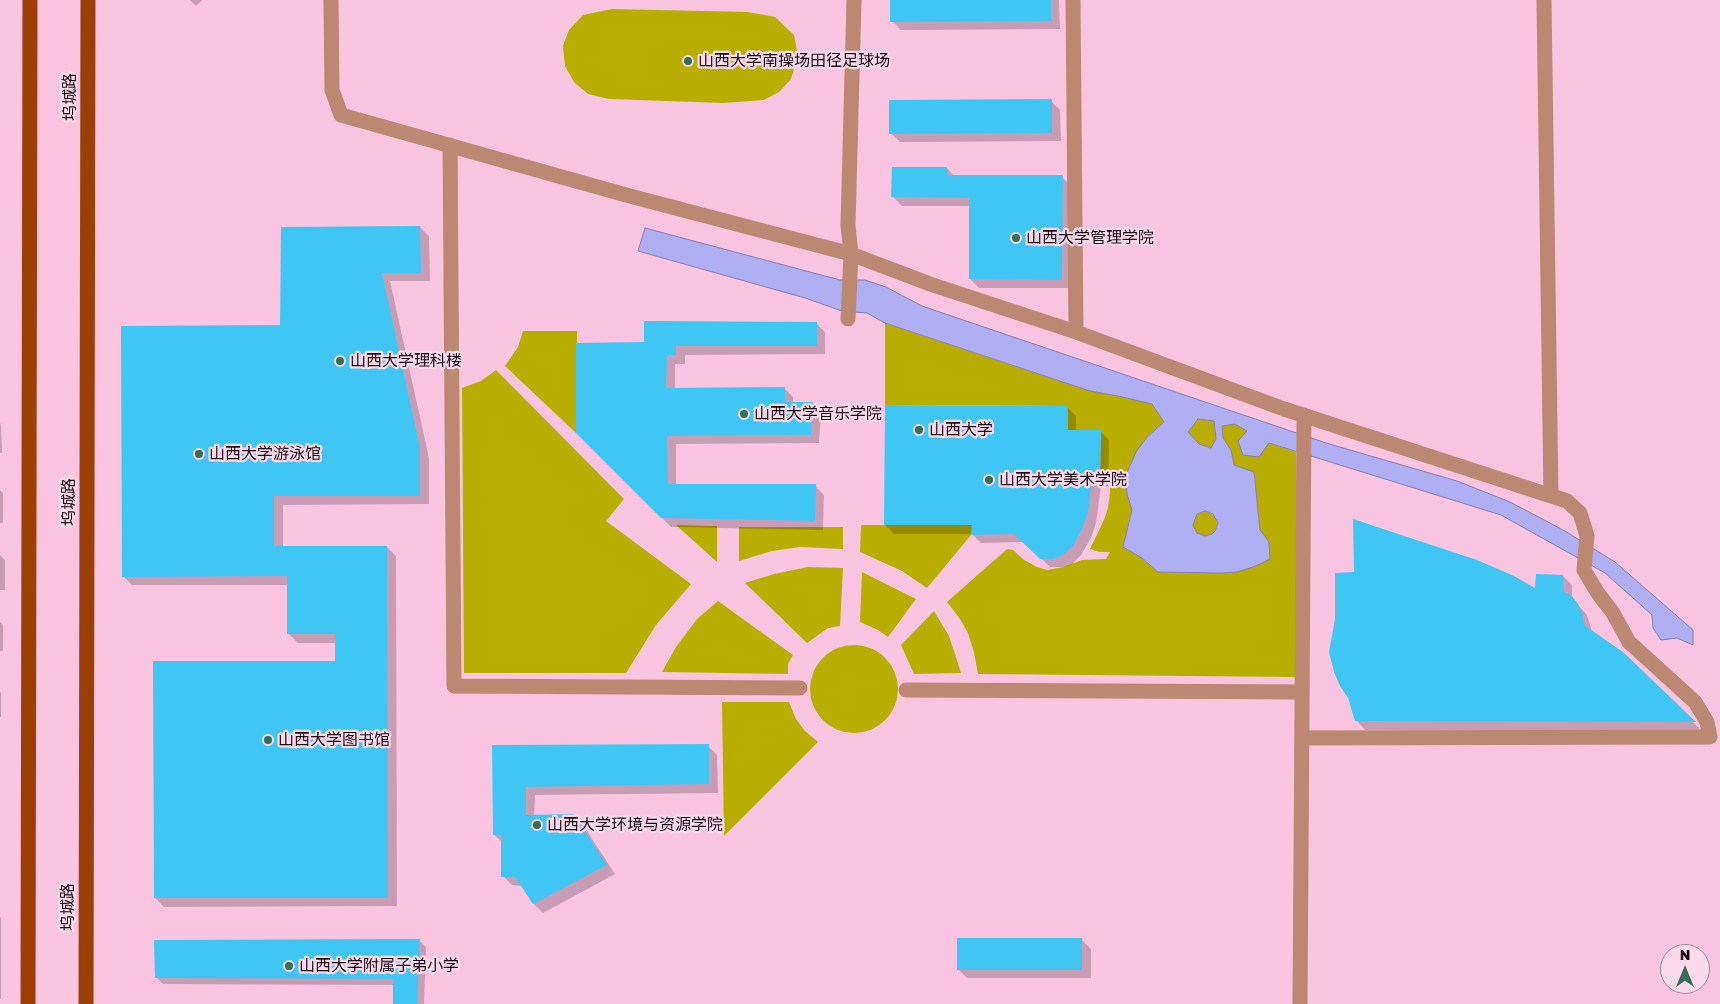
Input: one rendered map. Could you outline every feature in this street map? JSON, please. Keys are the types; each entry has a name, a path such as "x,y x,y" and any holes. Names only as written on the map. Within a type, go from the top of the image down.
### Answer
{"main road":[{"path":"28,1004 30,0"},
{"name":"坞城路","path":"86,1004 88,0"}],"lane":[{"path":"331,0 332,90 341,115 626,195 851,254 930,284 1076,332 1304,422 1567,501 1580,513 1587,536 1584,570 1597,592 1613,613 1629,642 1695,702 1707,722 1710,737 1302,738"},
{"path":"848,319 851,254 848,225 854,0"},
{"path":"1073,0 1076,332"},
{"path":"1544,0 1551,496"},
{"path":"450,145 454,686 800,688"},
{"path":"1300,1004 1304,422"},
{"path":"906,690 1302,692"}],"shaded area":[{"path":"612,9 748,12 775,17 794,35 798,56 791,79 779,92 764,100 723,103 609,99 588,94 574,82 565,66 563,46 569,30 583,15"},
{"path":"885,323 1090,391 1152,404 1164,422 1147,437 1136,452 1126,475 1127,494 1132,510 1123,547 1142,558 1158,572 1222,573 1269,542 1260,530 1254,473 1234,465 1231,450 1223,438 1222,426 1235,424 1269,443 1296,452 1296,677 978,674 968,633 947,602 1007,549 1013,550 1024,560 1037,567 1047,570 1063,567 1082,560 1106,559 1110,552 1099,552 1090,549 1104,520 1110,493 1110,477 1100,477 1101,430 1068,430 1067,406 885,405"},
{"path":"523,331 577,331 576,433 505,366 518,347"},
{"path":"496,370 624,499 606,521 691,584 656,625 626,673 464,673 462,388 481,381"},
{"path":"1198,419 1214,421 1216,440 1211,448 1199,444 1188,432"},
{"path":"1205,512 1214,515 1217,524 1214,533 1205,536 1196,533 1193,524 1196,515"},
{"path":"676,525 717,526 717,562"},
{"path":"861,525 972,525 971,535 927,588 902,571 860,552"},
{"path":"739,527 843,527 843,549 800,547 772,551 739,561"},
{"path":"808,567 843,568 840,626 828,628 807,643 745,583 774,574"},
{"path":"862,572 916,599 888,637 860,622"},
{"path":"718,601 793,655 788,664 788,674 662,672 676,647 697,619"},
{"path":"934,611 949,636 961,673 914,674 901,645"},
{"path":"854,645 871,648 885,658 895,672 898,689 895,706 885,720 871,730 854,733 837,730 823,720 813,706 810,689 813,672 823,658 837,648"},
{"path":"722,702 789,702 796,719 805,731 818,742 724,836"}],"water":[{"path":"645,228 840,280 865,280 886,287 922,306 1326,443 1457,481 1510,502 1565,531 1615,562 1693,630 1693,645 1677,638 1661,640 1653,628 1652,615 1605,573 1501,515 1269,443 1259,457 1243,455 1238,441 1247,431 1235,424 1222,426 1223,438 1231,450 1234,465 1254,472 1260,530 1269,542 1270,559 1237,572 1158,572 1142,558 1123,547 1132,510 1127,494 1126,475 1136,452 1147,437 1164,422 1152,404 1090,391 885,323 867,313 842,311 805,298 638,251","holes":["1198,419 1214,421 1216,439 1211,448 1199,444 1188,432","1205,511 1213,514 1218,523 1215,531 1205,536 1197,533 1193,525 1197,514"]}],"building":[{"path":"890,0 1051,0 1051,21 890,22"},
{"path":"1052,99 1052,133 889,134 889,100"},
{"name":"山西大学管理学院","path":"892,167 947,167 947,175 1063,175 1062,280 969,279 969,198 891,197"},
{"path":"420,226 421,273 382,273 420,448 420,496 274,496 274,546 387,546 388,898 154,898 153,661 335,661 335,634 287,634 287,576 122,577 121,326 280,325 281,227"},
{"name":"山西大学音乐学院","path":"644,321 817,322 817,346 676,346 676,355 667,355 666,388 785,387 785,402 813,402 811,435 667,436 668,484 816,484 815,521 661,518 576,433 576,343 644,342"},
{"name":"山西大学美术学院","path":"885,405 1068,406 1068,430 1101,430 1100,477 1092,477 1088,513 1073,546 1063,555 1054,559 1040,559 1014,534 971,535 972,525 884,525"},
{"path":"1353,519 1477,560 1514,576 1535,588 1536,574 1563,575 1564,592 1571,595 1578,604 1583,616 1584,625 1623,652 1696,722 1355,721 1348,698 1334,672 1329,652 1335,619 1335,573 1354,572"},
{"name":"山西大学环境与资源学院","path":"709,744 709,784 526,787 526,815 574,814 607,865 533,904 515,877 501,877 501,835 493,835 492,745"},
{"path":"957,938 1082,938 1082,970 957,970"},
{"name":"山西大学附属子弟小学","path":"420,939 417,1004 393,1004 393,979 155,978 154,940"}],"place":[{"name":"山西大学南操场田径足球场","path":"688,61"},
{"name":"山西大学管理学院","path":"1016,238"},
{"name":"山西大学理科楼","path":"340,361"},
{"name":"山西大学音乐学院","path":"744,414"},
{"name":"山西大学","path":"919,430"},
{"name":"山西大学游泳馆","path":"199,454"},
{"name":"山西大学美术学院","path":"989,480"},
{"name":"山西大学图书馆","path":"268,740"},
{"name":"山西大学环境与资源学院","path":"537,825"},
{"name":"山西大学附属子弟小学","path":"289,966"}]}
